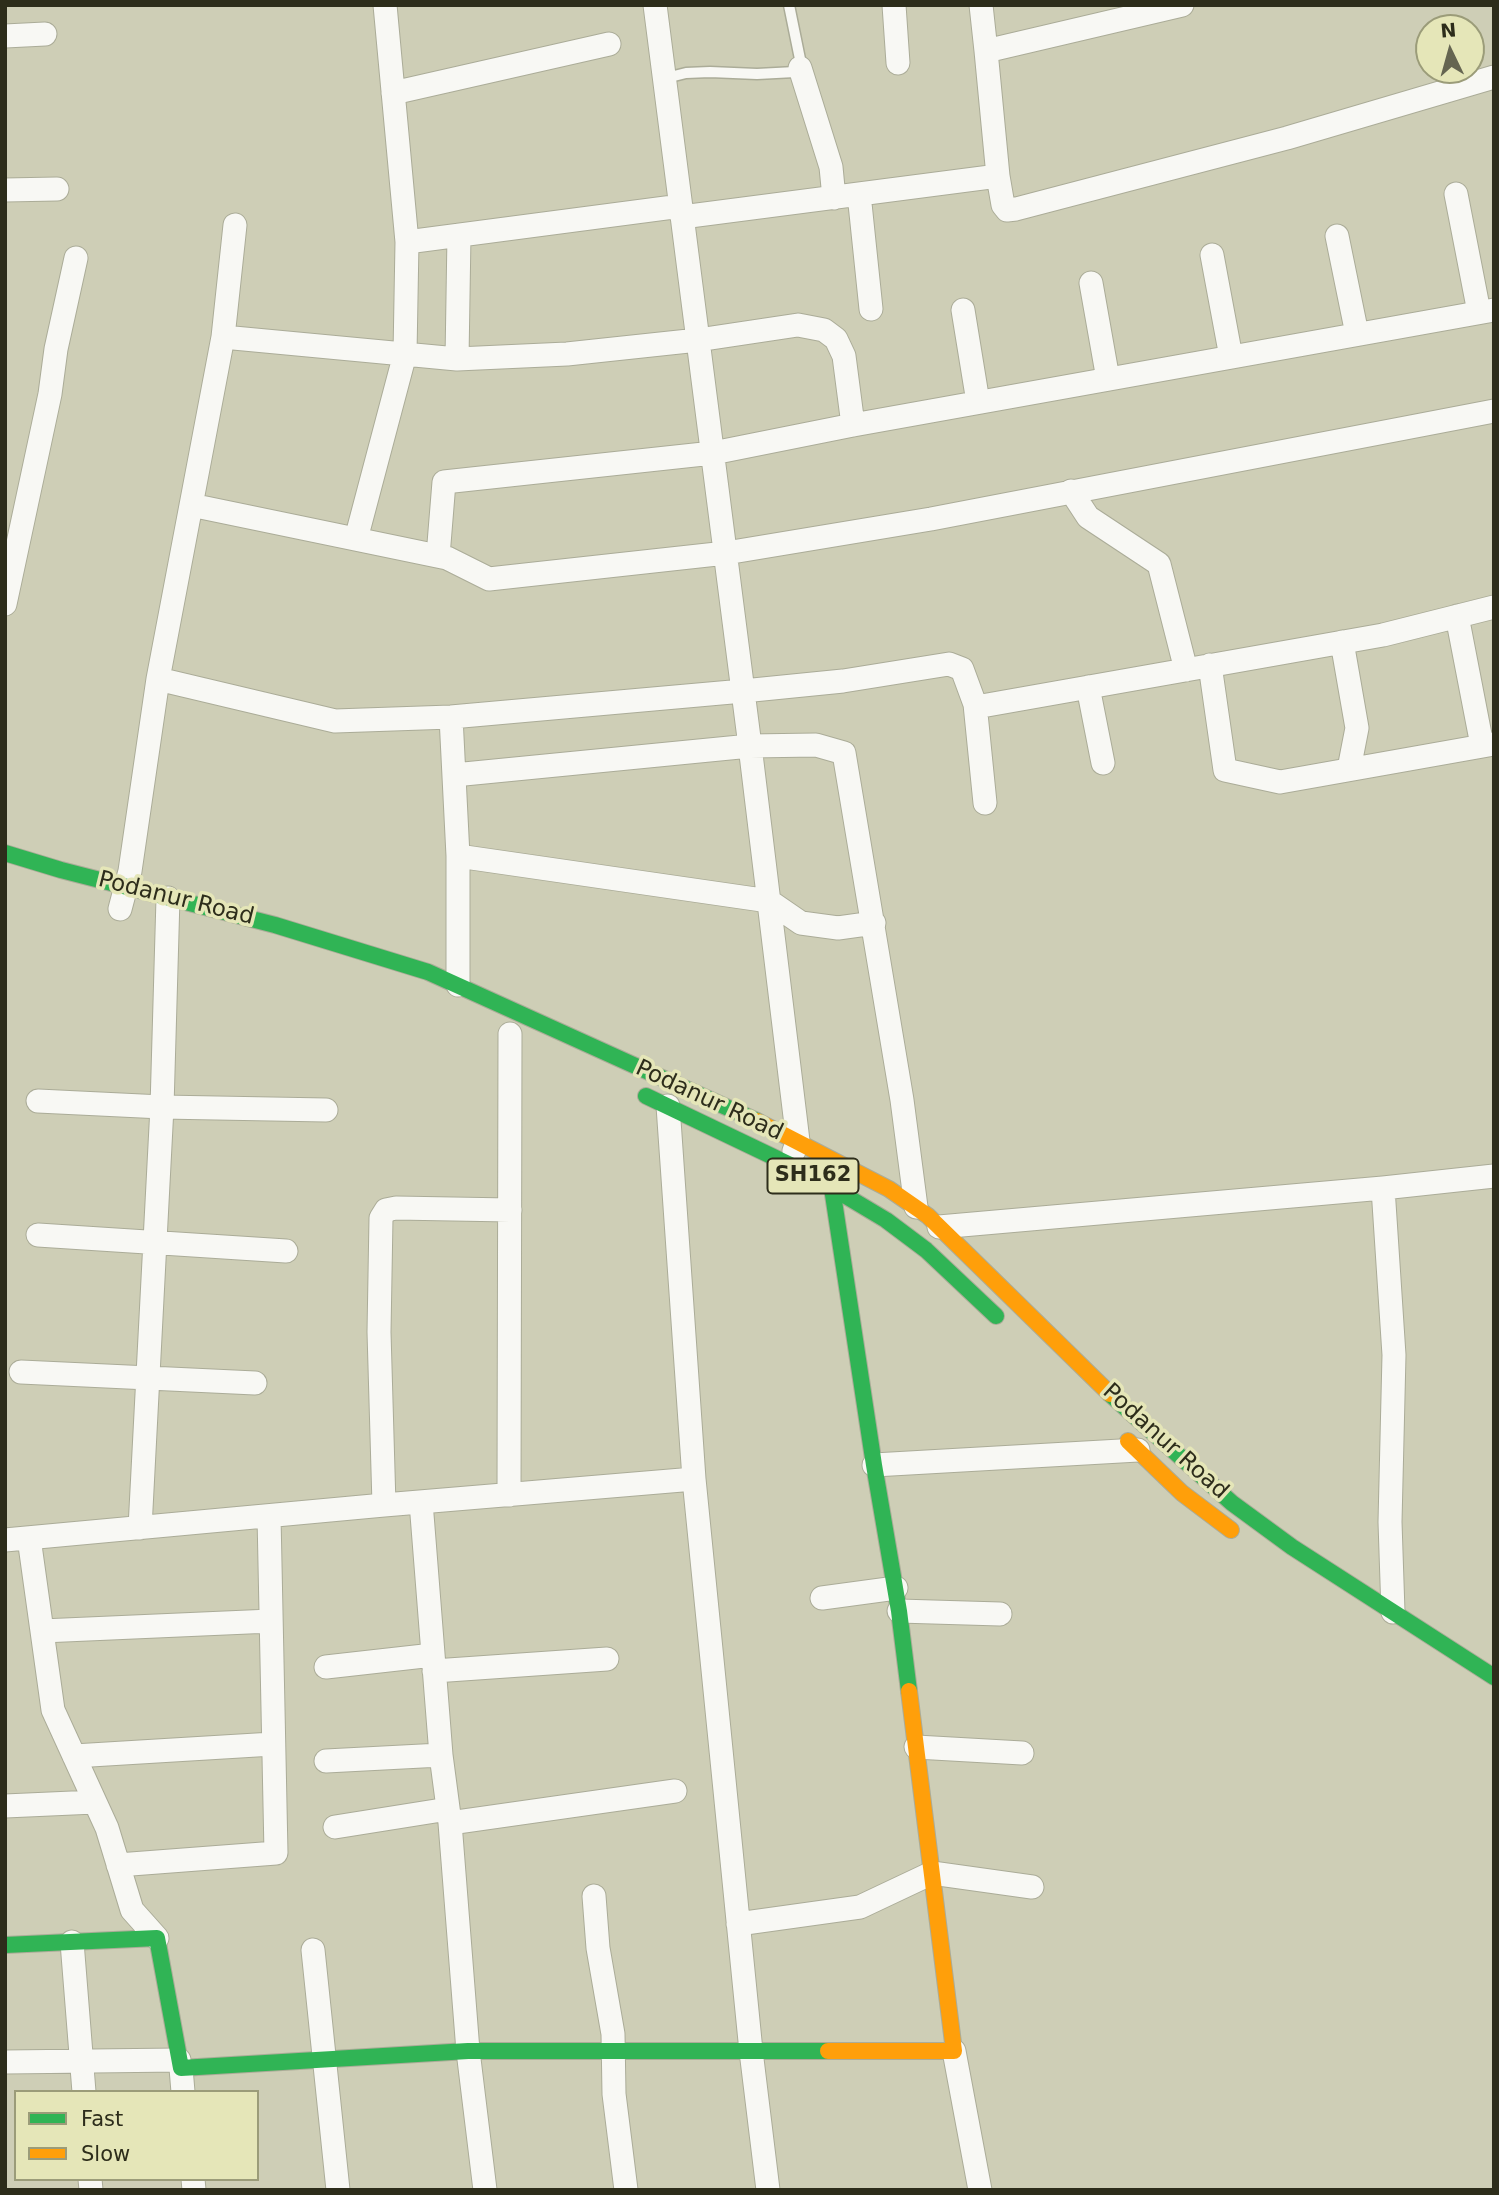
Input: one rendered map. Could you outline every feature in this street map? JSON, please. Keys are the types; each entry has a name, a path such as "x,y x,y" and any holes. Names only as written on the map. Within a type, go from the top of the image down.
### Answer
{"main road":[{"path":"5,853 124,886 167,915 275,925 428,972 741,1112 889,1189 939,1227 1091,1377 1232,1503 1292,1547 1494,1677"},
{"name":"Podanur Road","path":"633,1090 788,1164 886,1220 926,1251 1009,1328"},
{"path":"5,1945 158,1938 180,2064 323,2060 468,2051 954,2051 896,1588 874,1465 832,1188"},
{"name":"Podanur Road","path":"1116,1430 1182,1493 1243,1538"}],"street":[{"path":"356,539 405,354 407,243 385,5"},
{"path":"655,5 798,1141 788,1164"},
{"path":"894,5 898,63"},
{"path":"981,5 998,176 1003,205 1007,210 1287,138 1494,77"},
{"path":"986,51 1182,5"},
{"path":"5,36 45,34"},
{"path":"393,93 609,44"},
{"path":"800,68 831,167 834,198"},
{"path":"407,243 681,211 834,198 998,176"},
{"path":"5,190 57,189"},
{"path":"859,194 871,309"},
{"path":"438,556 444,482 713,453 978,402 1486,311 1457,194"},
{"path":"120,909 130,871 158,679 223,337 235,225"},
{"path":"457,359 459,235"},
{"path":"1337,236 1357,334"},
{"path":"1212,255 1231,357"},
{"path":"5,604 76,258"},
{"path":"1091,283 1108,379"},
{"path":"963,310 978,402"},
{"path":"223,337 457,359 567,354 698,340 798,325 824,330 836,340 844,356 853,425"},
{"path":"191,505 447,558 489,579 726,553 931,519 1494,411"},
{"path":"1071,491 1088,517 1159,564 1186,670"},
{"path":"975,704 976,707 1383,635 1494,607"},
{"path":"1210,666 1225,771 1280,782 1488,744 1457,616"},
{"path":"1342,642 1357,728 1349,769"},
{"path":"158,679 335,721 451,718 743,691 843,681 949,664 962,668 975,704 985,803"},
{"path":"1088,687 1104,763"},
{"path":"451,718 458,856 458,985"},
{"path":"454,775 750,746 816,745 844,753 874,923 916,1208"},
{"path":"458,856 769,901 801,923 838,928 874,923"},
{"path":"140,1528 162,1107 167,915"},
{"path":"509,1494 510,1034"},
{"path":"38,1101 162,1107 326,1110"},
{"path":"668,1107 694,1479 751,2051 768,2190"},
{"path":"939,1227 1494,1176"},
{"path":"1383,1188 1394,1354 1390,1522 1393,1612"},
{"path":"384,1504 379,1332 381,1219 386,1210 396,1208 510,1209"},
{"path":"38,1235 286,1251"},
{"path":"21,1372 255,1383"},
{"path":"874,1465 1138,1450"},
{"path":"5,1541 384,1504 694,1479"},
{"path":"421,1502 468,2051 485,2190"},
{"path":"118,1865 276,1853 269,1516"},
{"path":"29,1538 53,1710 107,1828 132,1910 158,1938"},
{"path":"822,1598 896,1588"},
{"path":"899,1611 1000,1614"},
{"path":"41,1631 271,1621"},
{"path":"326,1667 607,1659"},
{"path":"74,1756 273,1744"},
{"path":"916,1747 1022,1753"},
{"path":"326,1761 441,1755"},
{"path":"335,1827 675,1791"},
{"path":"5,1806 95,1802"},
{"path":"738,1923 860,1907 932,1873 1032,1887"},
{"path":"594,1896 598,1948 614,2034 614,2094 626,2190"},
{"path":"72,1942 84,2090"},
{"path":"313,1950 338,2190"},
{"path":"954,2051 980,2190"},
{"path":"5,2062 180,2064 183,2090"}],"lane":[{"path":"666,78 686,73 795,72 801,64 789,5"}],"traffic: fast":[{"path":"5,853 275,925 428,972 757,1121"},
{"path":"646,1096 809,1174 886,1220 926,1250 996,1316"},
{"path":"832,1188 899,1611 909,1691"},
{"path":"1110,1394 1232,1503 1292,1547 1494,1677"},
{"path":"5,1945 157,1938 181,2068 468,2051 828,2051"}],"traffic: slow":[{"path":"757,1121 889,1189 928,1216 1110,1394"},
{"path":"1128,1441 1182,1493 1231,1530"},
{"path":"828,2051 954,2051 909,1691"}]}
